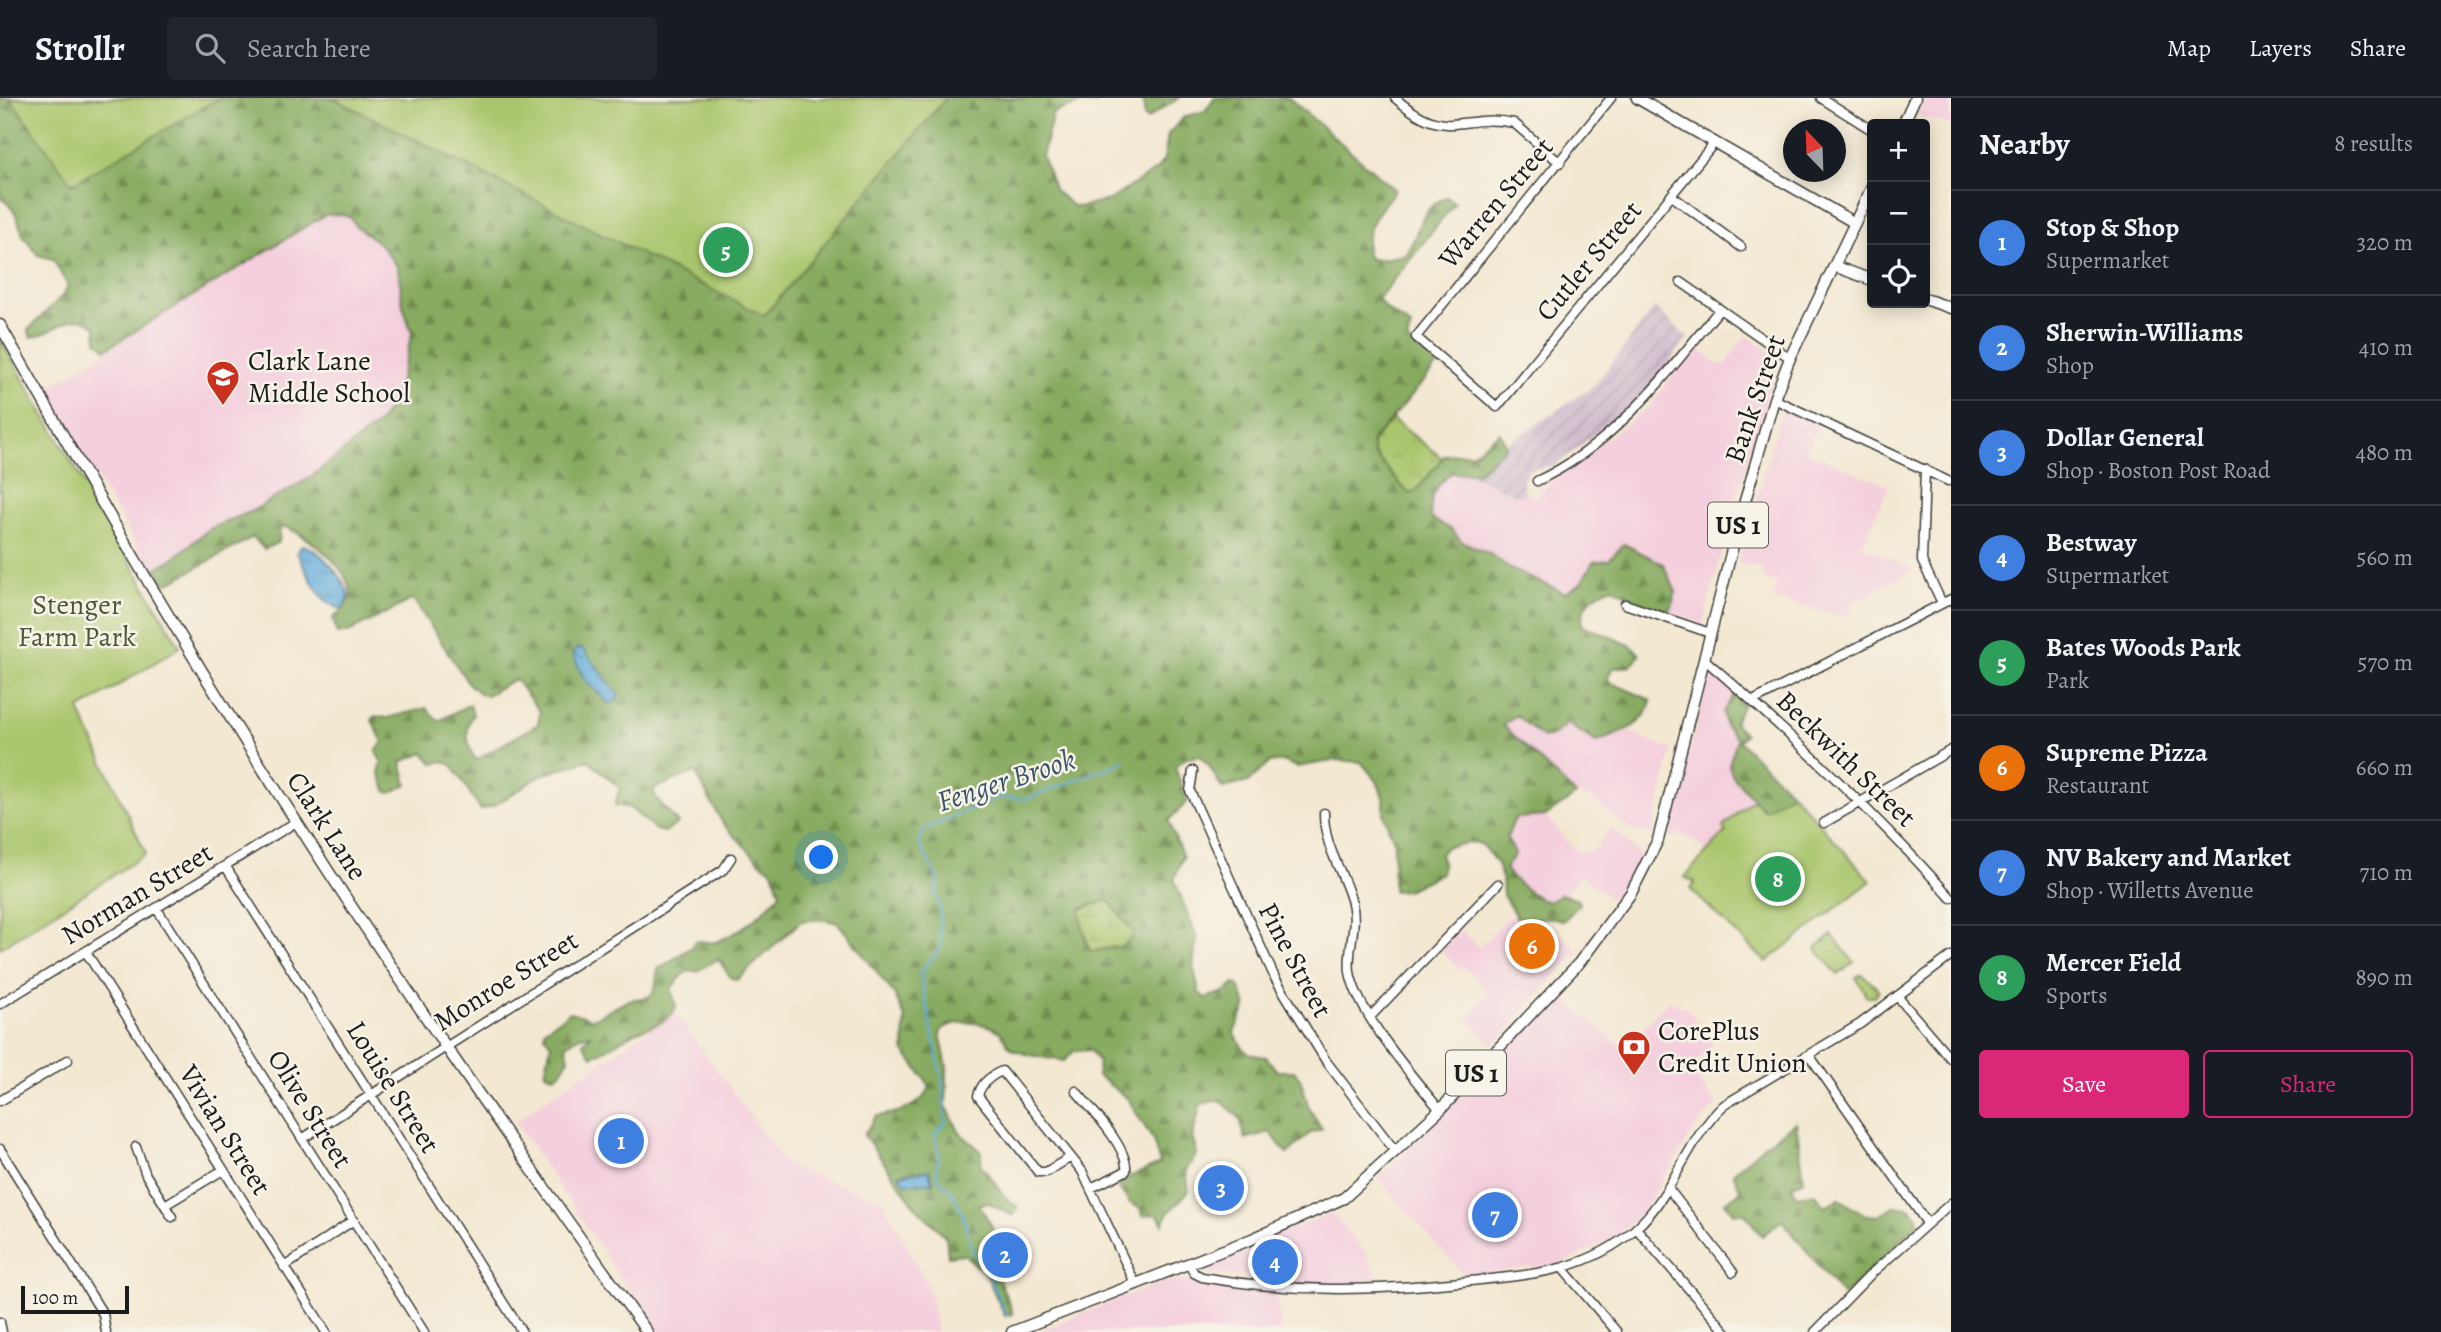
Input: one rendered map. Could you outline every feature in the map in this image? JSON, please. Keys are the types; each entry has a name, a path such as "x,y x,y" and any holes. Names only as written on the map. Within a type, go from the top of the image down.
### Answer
{"main road":[{"path":"1637,98 1855,223"},
{"path":"1905,119 1915,98"},
{"name":"Bank Street","path":"1440,1110 1578,963 1631,893 1658,840 1710,634 1774,399 1790,358 1867,198"},
{"path":"1834,266 1867,278"},
{"path":"1930,301 1951,308"},
{"name":"Clark Lane","path":"0,325 192,655 296,821 446,1045 647,1332"},
{"name":"US 1","path":"1012,1332 1329,1207 1344,1198 1440,1110"}],"street":[{"path":"1395,98 1433,124 1514,123 1560,163"},
{"name":"Warren Street","path":"1497,407 1416,337 1611,98"},
{"path":"1821,98 1867,127"},
{"name":"Cutler Street","path":"1497,407 1715,142"},
{"path":"1672,196 1741,247"},
{"path":"1681,282 1790,358"},
{"path":"1537,481 1556,472 1643,404 1719,310"},
{"path":"1774,399 1948,481"},
{"path":"1925,469 1922,561 1942,603"},
{"path":"1753,701 1951,599"},
{"path":"1625,604 1710,634"},
{"name":"Beckwith Street","path":"1704,659 1753,701 1861,803 1951,898"},
{"path":"1824,822 1951,750"},
{"name":"Pine Street","path":"1193,771 1190,791 1275,978 1326,1062 1396,1152"},
{"path":"1324,813 1324,836 1353,906 1351,978 1371,1016 1412,1077 1440,1110"},
{"name":"Norman Street","path":"0,1004 226,867 296,821"},
{"name":"Monroe Street","path":"302,1139 723,870 731,858"},
{"name":"Louise Street","path":"226,867 522,1332"},
{"path":"1371,1016 1498,884"},
{"name":"Olive Street","path":"157,909 424,1332"},
{"name":"Vivian Street","path":"86,952 326,1332"},
{"path":"1189,1264 1194,1273 1202,1277 1269,1287 1339,1291 1493,1279 1563,1269 1604,1252 1636,1228 1668,1188 1698,1135 1717,1111 1738,1094 1809,1055 1898,996 1951,956"},
{"path":"1898,996 1951,1059"},
{"path":"1809,1055 1927,1223"},
{"path":"0,1101 68,1059"},
{"path":"1071,1157 1046,1172 1038,1172 978,1096 980,1087 992,1075 1002,1071 1071,1157 1091,1188 1136,1285"},
{"path":"1076,1091 1115,1140 1127,1163 1126,1171 1091,1188"},
{"path":"136,1147 143,1169 172,1217"},
{"path":"0,1149 103,1314 106,1332"},
{"path":"164,1205 223,1170"},
{"path":"1668,1188 1733,1272"},
{"path":"1815,1332 1927,1223 1950,1206"},
{"path":"284,1267 354,1220"},
{"path":"1636,1228 1726,1332"},
{"path":"1563,1269 1617,1332"},
{"path":"0,1322 2,1332"}],"shaded area":[{"path":"1924,98 1951,98 1951,125 1915,115"},
{"name":"Clark Lane Middle School","path":"341,214 351,218 356,226 380,244 401,278 413,334 395,399 379,423 311,477 250,512 209,529 174,558 158,565 163,583 160,585 45,390 312,222 325,215"},
{"path":"1655,307 1688,338 1642,398 1554,466 1530,469 1523,479 1524,494 1518,496 1471,475 1507,444 1594,386"},
{"path":"1746,335 1780,358 1733,508 1703,625 1670,610 1676,596 1675,587 1663,564 1628,545 1623,545 1609,560 1598,560 1590,565 1581,583 1565,593 1510,569 1492,555 1461,541 1451,529 1430,515 1432,497 1440,483 1451,473 1471,475 1518,496 1523,494 1525,489 1534,498 1565,470 1649,407 1696,345 1717,364 1725,365"},
{"path":"1783,405 1820,423 1806,452 1889,486 1862,546 1914,569 1849,606 1851,613 1836,617 1832,613 1773,599 1777,583 1761,578 1763,569 1738,562"},
{"path":"1710,673 1736,692 1723,712 1725,725 1738,741 1733,777 1753,799 1724,827 1727,831 1707,852 1694,840 1676,833 1675,838 1667,836"},
{"path":"1516,714 1545,739 1567,724 1585,735 1605,738 1628,731 1672,750 1652,835 1628,828 1588,796 1576,795 1503,726"},
{"path":"1545,816 1578,853 1593,850 1612,828 1643,856 1629,886 1616,903 1581,875 1565,895 1556,895 1548,902 1515,883 1505,868 1514,850 1507,838 1515,817"},
{"path":"1516,915 1522,919 1541,918 1578,951 1493,1046 1467,1019 1488,994 1474,975 1463,968 1461,970 1440,950 1461,930 1479,948 1505,920"},
{"path":"1562,993 1571,1005 1621,1046 1627,1047 1669,1000 1689,1010 1713,1043 1690,1070 1717,1104 1699,1123 1644,1210 1614,1238 1560,1264 1463,1275 1378,1178"},
{"path":"675,1012 786,1165 883,1200 930,1291 937,1332 657,1332 515,1121"},
{"path":"1332,1213 1365,1252 1382,1283 1305,1285 1205,1272 1203,1268 1247,1246"},
{"path":"1165,1281 1276,1292 1281,1332 1036,1332"}],"green space":[{"path":"0,98 1104,98 1094,104 1078,104 1053,113 1042,156 1055,191 1073,206 1081,207 1110,200 1157,169 1164,159 1168,134 1184,117 1205,111 1214,98 1289,98 1395,190 1378,212 1370,229 1367,238 1368,258 1377,260 1405,255 1429,209 1446,197 1455,203 1378,299 1386,309 1411,327 1407,340 1437,365 1372,442 1374,454 1409,494 1418,489 1445,455 1473,453 1500,432 1506,447 1476,473 1451,473 1440,483 1432,497 1432,519 1451,529 1461,541 1492,555 1510,569 1565,593 1581,583 1593,562 1609,560 1624,544 1663,564 1676,592 1670,610 1654,608 1612,587 1593,597 1583,611 1582,625 1632,646 1640,655 1630,666 1612,668 1607,681 1651,700 1638,723 1596,742 1567,724 1552,736 1543,738 1516,715 1503,725 1576,795 1545,816 1515,818 1507,838 1515,854 1505,869 1543,900 1549,902 1561,894 1578,900 1579,905 1563,921 1556,918 1517,918 1503,895 1502,878 1497,864 1483,845 1474,842 1446,847 1440,854 1443,863 1441,873 1407,890 1393,891 1394,842 1384,815 1384,800 1377,781 1361,762 1337,760 1297,767 1283,761 1269,763 1248,782 1222,788 1208,764 1199,756 1186,758 1175,767 1187,802 1168,821 1183,857 1174,879 1197,938 1193,964 1199,993 1205,998 1225,992 1235,984 1239,986 1246,1006 1234,1032 1240,1045 1249,1053 1266,1057 1277,1071 1294,1071 1300,1078 1309,1108 1322,1129 1310,1133 1287,1154 1270,1132 1245,1139 1240,1118 1220,1100 1201,1104 1192,1137 1197,1153 1186,1171 1189,1191 1168,1213 1163,1224 1157,1214 1143,1216 1141,1209 1129,1202 1118,1187 1120,1181 1160,1164 1153,1140 1128,1099 1097,1075 1099,1063 1090,1050 1074,1051 1064,1061 1014,1050 1001,1033 988,1026 960,1023 944,1028 940,1033 947,1067 946,1106 960,1133 982,1152 981,1166 1007,1198 1018,1207 1013,1216 987,1202 979,1205 993,1228 984,1245 1012,1310 1012,1314 1005,1316 987,1276 964,1254 948,1256 946,1237 915,1206 864,1135 876,1116 892,1114 916,1104 930,1086 904,1051 905,1018 895,995 838,923 823,919 801,921 737,980 731,978 718,959 697,971 686,972 671,988 676,1007 667,1018 592,1056 583,1043 591,1035 580,1036 566,1045 569,1058 560,1073 554,1076 545,1073 551,1044 544,1035 545,1029 570,1012 593,1019 629,1000 649,997 655,989 658,969 692,947 694,942 716,942 734,933 759,915 780,894 773,871 761,863 723,824 695,772 653,789 656,798 678,823 665,832 656,830 630,808 615,805 620,788 588,760 542,775 495,805 481,810 452,765 443,761 434,764 424,753 401,762 407,784 391,793 387,792 379,772 382,763 376,752 383,742 372,720 375,716 387,718 426,708 439,721 470,704 473,715 468,726 468,737 476,760 538,724 540,712 515,679 487,695 481,695 468,683 413,599 349,632 337,634 333,618 351,596 344,574 328,555 287,527 280,528 279,542 264,549 253,537 169,583 161,582 155,569 174,558 209,529 250,512 311,477 379,423 395,399 412,334 403,306 398,268 380,244 356,226 351,218 341,214 325,215 106,349 97,341 96,327 79,319 31,337 28,330 62,296 68,286 53,259 38,255 23,235 15,212 0,195","holes":["1108,900 1129,926 1133,937 1122,946 1096,951 1086,944 1081,908","929,1170 933,1182 905,1183 901,1173"]},
{"path":"10,98 219,98 72,184"},
{"path":"333,98 946,98 764,316"},
{"path":"1139,98 1179,98 1147,119 1144,116 1144,102"},
{"name":"Stenger Farm Park","path":"0,339 180,647 79,710 146,854 0,948"},
{"path":"1392,419 1442,458 1418,489 1409,494 1402,489 1372,450 1372,442"},
{"path":"1736,692 1743,704 1734,723 1745,734 1739,741 1792,793 1764,810 1733,777 1729,765 1737,739 1725,725 1723,712"},
{"path":"1792,793 1871,881 1766,962 1690,889 1695,882 1684,877 1726,832 1723,827 1753,799 1764,810"},
{"path":"1108,900 1133,932 1133,937 1122,946 1091,951 1080,910"},
{"path":"1832,935 1854,962 1838,975 1816,948"},
{"path":"1862,974 1879,990 1875,997 1867,997 1856,977"},
{"path":"1796,1122 1804,1180 1792,1186 1797,1196 1815,1193 1825,1206 1839,1199 1866,1215 1879,1216 1894,1206 1910,1208 1917,1217 1918,1224 1843,1296 1782,1220 1762,1236 1744,1213 1733,1213 1725,1202 1741,1191 1733,1173 1764,1145"}],"water":[{"path":"302,545 317,552 337,574 349,597 343,608 328,602 315,587 297,552"},
{"path":"582,648 619,695 615,702 608,703 584,679 573,655 575,650"},
{"path":"929,1170 932,1183 905,1183 899,1175"}],"waterway":[{"name":"Fenger Brook","path":"1007,1316 989,1277 972,1251 963,1215 952,1192 936,1176 939,1156 935,1133 946,1123 942,1079 920,973 941,948 940,906 935,891 939,882 919,843 925,829 999,797 1027,799 1125,761"}],"place":[{"name":"Bates Woods Park","path":"726,250"},
{"name":"Clark Lane Middle School","path":"223,407"},
{"name":"Mercer Field","path":"1778,879"},
{"name":"Supreme Pizza","path":"1532,946"},
{"name":"CorePlus Credit Union","path":"1634,1077"},
{"name":"Stop & Shop","path":"621,1141"},
{"name":"Dollar General","path":"1221,1188"},
{"name":"NV Bakery and Market","path":"1495,1215"},
{"name":"Sherwin-Williams","path":"1005,1255"},
{"name":"Bestway","path":"1275,1262"}]}
